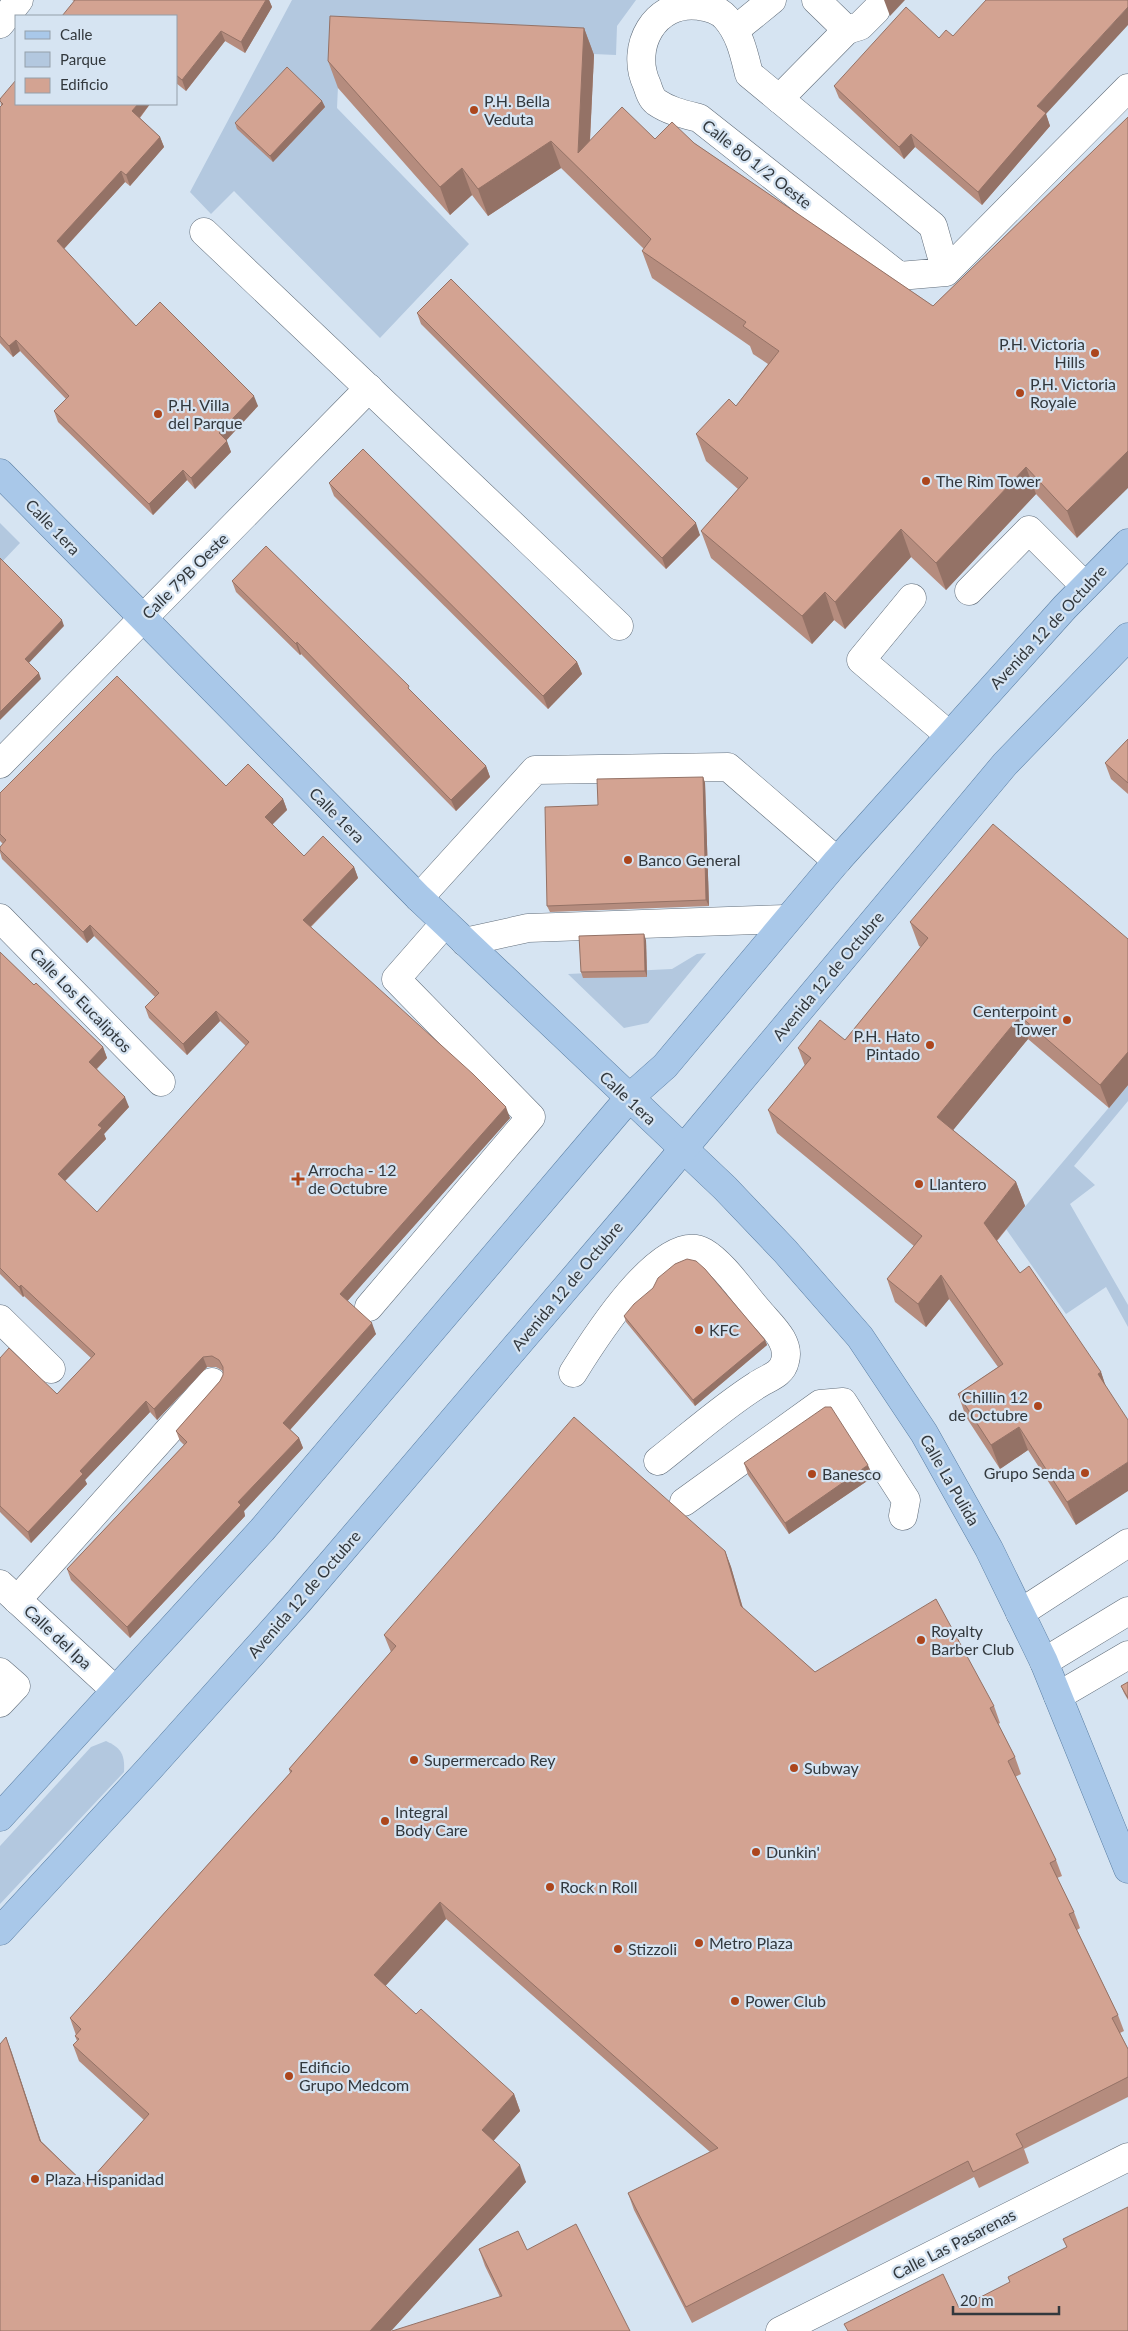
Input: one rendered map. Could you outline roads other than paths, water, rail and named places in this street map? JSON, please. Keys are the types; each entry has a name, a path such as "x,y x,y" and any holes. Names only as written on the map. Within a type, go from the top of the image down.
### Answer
{"main road":[{"name":"Calle 1era","path":"0,473 419,898 682,1150"},
{"name":"Avenida 12 de Octubre","path":"0,1816 262,1530 629,1098 665,1066 786,919 837,861 1085,586 1128,543"},
{"name":"Avenida 12 de Octubre","path":"0,1931 149,1769 299,1601 682,1150 1005,764 1128,637"},
{"name":"Calle La Pulida","path":"682,1150 726,1188 785,1251 860,1337 924,1433 989,1549 1044,1662 1128,1869"}],"street":[{"path":"0,24 19,0"},
{"path":"735,30 772,0"},
{"path":"816,0 847,30"},
{"name":"Calle 80 1/2 Oeste","path":"668,4 689,4 709,7 725,16 735,30 742,46 749,74 933,226 946,272 899,276 699,118 673,112 654,100 642,76 641,56 644,39 651,23 668,4"},
{"path":"779,99 847,30 860,26 876,10"},
{"path":"946,272 1128,88"},
{"path":"204,232 619,626"},
{"name":"Calle 79B Oeste","path":"0,764 369,388"},
{"path":"969,591 1029,530 1085,586"},
{"path":"912,598 860,660 949,735"},
{"path":"419,898 535,770 728,767 837,861"},
{"name":"Calle Los Eucaliptos","path":"0,918 161,1082"},
{"path":"465,942 528,928 786,919"},
{"path":"368,1307 532,1118 396,979 445,923"},
{"path":"573,1373 608,1318 654,1268 672,1253 685,1248 702,1251 716,1262 783,1340 786,1361 777,1374 756,1385 658,1461"},
{"path":"0,1320 50,1369"},
{"path":"8,1592 212,1382"},
{"path":"684,1502 820,1404 843,1402 906,1500 903,1516"},
{"path":"1020,1613 1128,1543"},
{"name":"Calle del Ipa","path":"8,1592 115,1690"},
{"path":"1044,1662 1128,1611"},
{"path":"1058,1696 1128,1655"},
{"path":"0,1672 16,1686 0,1703"},
{"name":"Calle Las Pasarenas","path":"780,2331 1128,2157"}],"place":[{"name":"P.H. Bella Veduta","path":"474,110"},
{"name":"P.H. Victoria Hills","path":"1095,353"},
{"name":"P.H. Victoria Royale","path":"1020,393"},
{"name":"P.H. Villa del Parque","path":"158,414"},
{"name":"The Rim Tower","path":"926,481"},
{"name":"Banco General","path":"628,860"},
{"name":"Centerpoint Tower","path":"1067,1020"},
{"name":"P.H. Hato Pintado","path":"930,1045"},
{"name":"Arrocha - 12 de Octubre","path":"298,1179"},
{"name":"Llantero","path":"919,1184"},
{"name":"KFC","path":"699,1330"},
{"name":"Chillin 12 de Octubre","path":"1038,1406"},
{"name":"Grupo Senda","path":"1085,1473"},
{"name":"Banesco","path":"812,1474"},
{"name":"Royalty Barber Club","path":"921,1640"},
{"name":"Supermercado Rey","path":"414,1760"},
{"name":"Subway","path":"794,1768"},
{"name":"Integral Body Care","path":"385,1821"},
{"name":"Dunkin'","path":"756,1852"},
{"name":"Rock n Roll","path":"550,1887"},
{"name":"Metro Plaza","path":"699,1943"},
{"name":"Stizzoli","path":"618,1949"},
{"name":"Power Club","path":"735,2001"},
{"name":"Edificio Grupo Medcom","path":"289,2076"},
{"name":"Plaza Hispanidad","path":"35,2179"}]}
